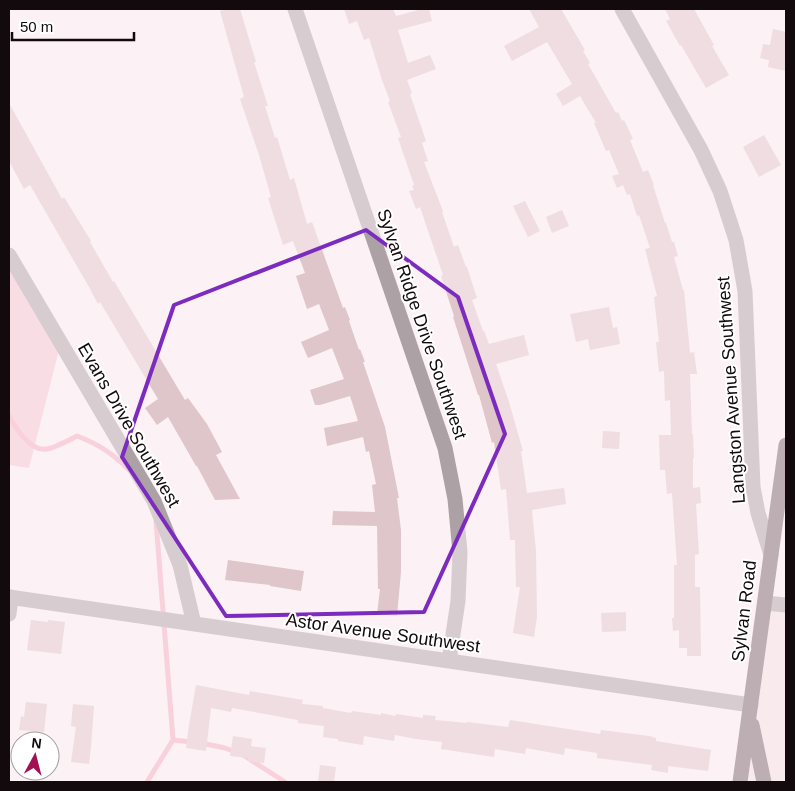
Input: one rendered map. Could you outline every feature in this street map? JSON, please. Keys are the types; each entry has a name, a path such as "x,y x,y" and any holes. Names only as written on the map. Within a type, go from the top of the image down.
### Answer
{"main road":[{"name":"Sylvan Road","path":"740,782 786,445"},
{"path":"750,710 764,782"}],"street":[{"name":"Sylvan Ridge Drive Southwest","path":"295,9 445,448 456,499 460,552 458,601 449,661"},
{"name":"Langston Avenue Southwest","path":"622,9 701,150 720,191 736,240 745,291 753,487 758,513 771,555"},
{"name":"Evans Drive Southwest","path":"9,255 154,501 180,565 194,624"},
{"name":"Astor Avenue Southwest","path":"10,597 449,661 750,710"},
{"path":"9,614 10,597"},
{"path":"765,602 786,605"}],"highlighted area":[{"path":"366,230 458,297 505,434 424,612 226,616 122,457 174,305"}],"shaded area":[{"path":"9,256 61,342 29,468 9,465"},
{"path":"758,601 786,605 786,782 737,782"}],"building":[{"path":"240,9 268,106 265,106 275,138 277,137 290,180 294,178 307,224 312,222 343,308 345,307 350,320 385,427 399,498 397,498 401,530 401,572 397,616 377,614 380,589 378,589 377,526 332,525 333,511 375,512 372,485 376,484 369,451 366,452 363,437 327,446 324,428 358,421 350,396 315,405 310,390 344,379 332,348 308,358 301,342 329,330 319,304 307,309 296,276 305,273 293,241 283,245 268,198 271,197 240,99 244,97 220,11"},
{"path":"344,9 393,9 396,16 429,9 432,21 398,30 408,63 430,55 436,69 407,80 426,141 422,143 428,161 424,162 443,211 454,247 458,245 467,267 477,298 472,300 489,344 524,335 529,355 496,364 523,451 521,451 527,493 564,488 566,504 532,510 536,551 537,617 534,637 513,633 520,587 516,587 515,540 510,540 506,489 501,490 494,442 492,443 479,395 441,276 443,275 420,207 416,209 409,191 414,190 412,186 414,185 398,138 401,137 388,102 390,101 369,38 364,40 357,21 349,24"},
{"path":"529,9 561,9 585,50 583,51 590,63 588,64 616,113 618,112 622,121 624,120 633,139 630,140 643,172 648,170 678,256 674,257 684,290 690,353 694,352 697,374 690,374 694,458 693,488 700,487 701,503 696,504 699,554 695,555 695,587 700,587 701,656 687,656 687,648 679,648 679,630 673,631 674,565 677,565 672,493 667,494 665,470 660,470 659,435 671,435 670,400 665,401 664,371 659,372 656,342 659,342 654,297 657,296 645,249 650,248 630,194 627,195 623,185 617,188 612,176 619,174 609,150 606,151 594,123 596,123 580,96 563,106 556,94 572,84 547,42 512,61 504,46 539,27"},
{"path":"665,9 694,9 729,75 706,88 666,21 670,19"},
{"path":"773,29 786,32 786,71 768,67 769,60 760,58 763,44 770,45"},
{"path":"9,103 62,199 64,197 185,400 188,398 207,424 222,452 216,455 240,499 215,500 168,417 157,425 145,408 158,399 100,302 98,304 30,185 24,189 9,161"},
{"path":"764,135 781,165 759,177 743,147"},
{"path":"525,201 540,231 528,237 513,206"},
{"path":"562,210 569,226 552,233 546,217"},
{"path":"609,307 613,328 617,327 620,344 590,350 588,339 576,342 570,314"},
{"path":"603,431 620,432 619,449 602,448"},
{"path":"228,560 304,571 301,591 225,580"},
{"path":"626,612 626,631 602,632 601,613"},
{"path":"31,620 65,622 61,654 27,650"},
{"path":"196,685 249,695 250,691 303,700 302,704 323,706 323,708 351,713 352,711 395,716 396,714 423,718 423,715 436,716 435,720 508,727 510,720 600,734 601,730 649,736 656,738 656,741 711,750 708,771 668,766 668,773 651,770 652,765 597,758 597,753 565,748 564,755 526,748 525,754 495,749 494,757 441,749 442,742 395,735 394,741 364,736 363,745 323,737 324,726 298,723 298,720 232,708 231,712 211,708 206,751 186,748"},
{"path":"26,702 47,704 44,731 19,730 21,716 24,717"},
{"path":"73,704 94,706 89,764 71,762 76,727 71,726"},
{"path":"233,736 252,739 251,746 266,748 264,763 248,761 249,758 230,756"},
{"path":"320,765 336,767 334,782 318,782"}],"waterway":[{"path":"9,416 24,438 35,447 47,449 77,436 104,449 128,469"},
{"path":"147,782 173,740 156,521"},
{"path":"173,740 192,742"},
{"path":"201,743 225,748 243,755 285,782"}]}
